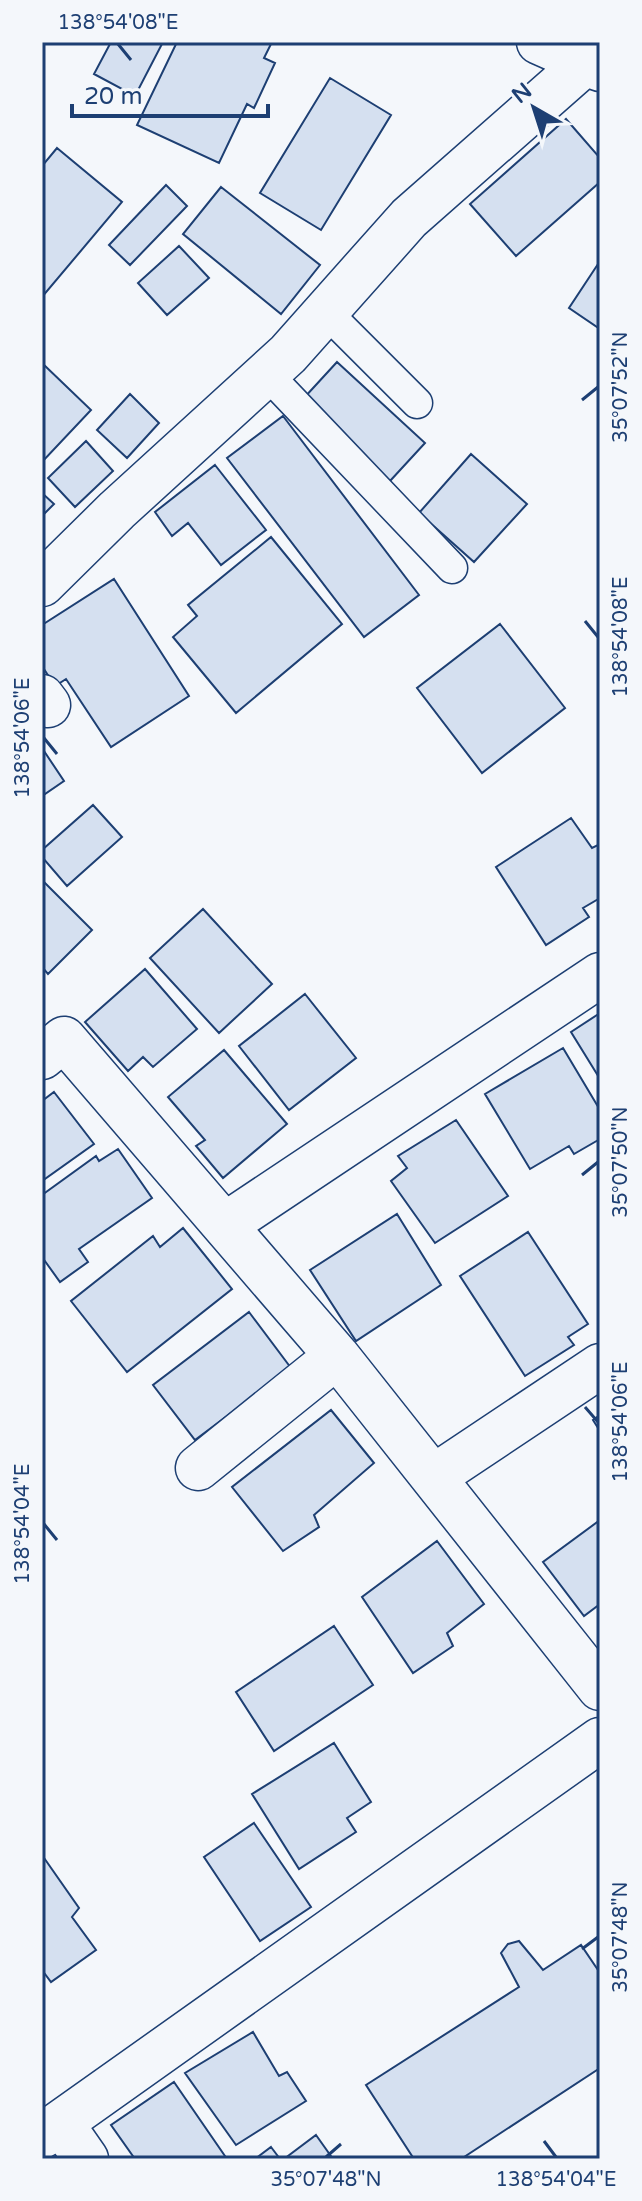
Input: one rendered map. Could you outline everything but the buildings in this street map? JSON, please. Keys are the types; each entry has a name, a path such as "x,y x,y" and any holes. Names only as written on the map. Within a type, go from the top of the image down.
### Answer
{"street":[{"path":"42,584 117,510 288,354 409,218 592,66 539,42"},
{"path":"225,1225 600,975"},
{"path":"42,1057 64,1039 337,1356 600,1688"},
{"path":"198,1468 337,1356"},
{"path":"435,1476 600,1366"},
{"path":"86,2159 52,2129 600,1740"}],"lane":[{"path":"325,311 417,403"},
{"path":"266,373 452,568"}]}
